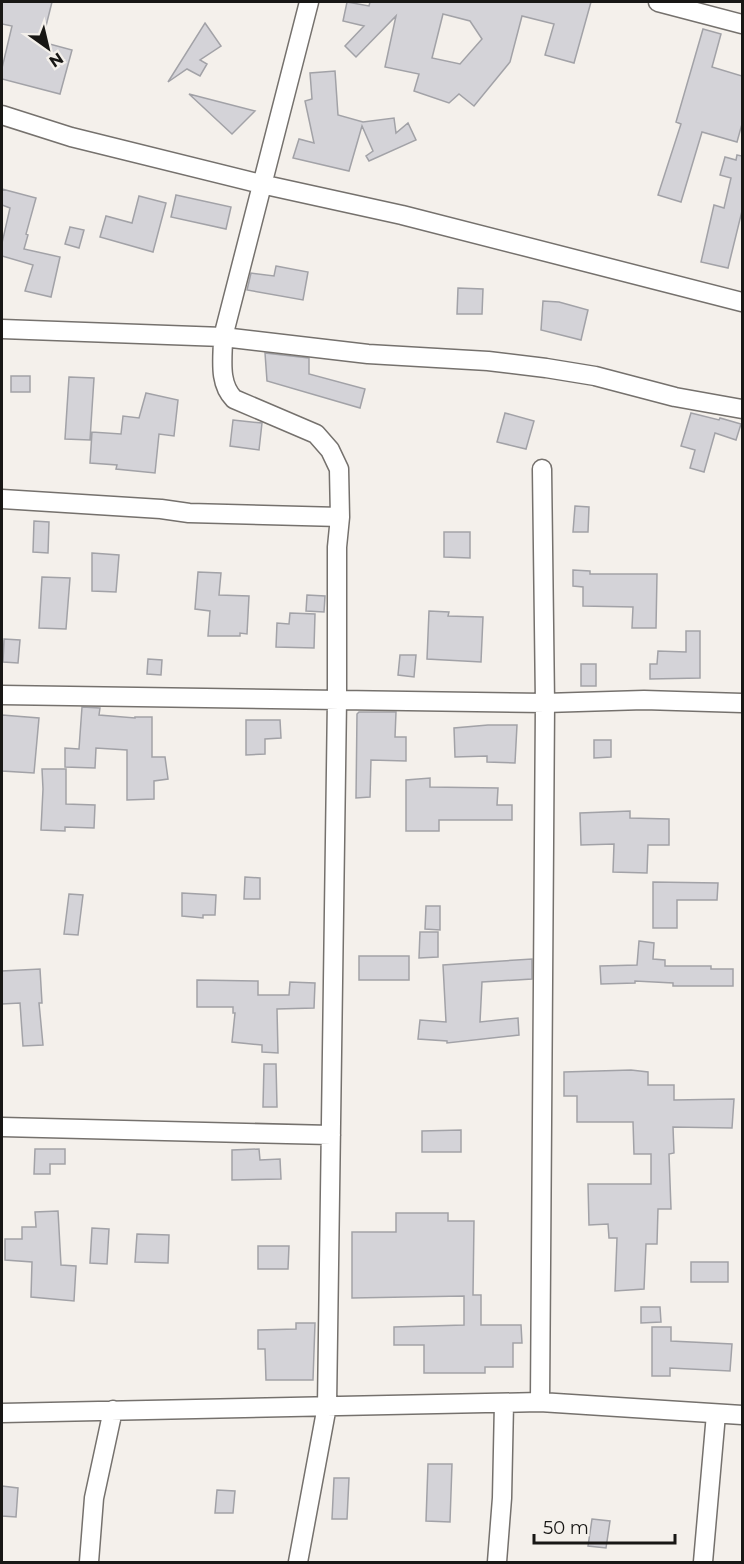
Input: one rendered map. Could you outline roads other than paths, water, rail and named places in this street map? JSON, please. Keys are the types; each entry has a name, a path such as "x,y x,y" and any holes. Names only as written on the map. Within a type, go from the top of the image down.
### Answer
{"street":[{"path":"298,1563 327,1406 339,469 330,450 316,434 234,399 227,392 224,384 223,337 309,2"},
{"path":"658,2 742,24"},
{"path":"2,115 71,137 261,184 402,215 742,302"},
{"path":"2,329 223,337 368,354 488,361 595,376 675,398 742,410"},
{"path":"540,1402 545,703 542,469"},
{"path":"2,499 161,509 189,513 340,517"},
{"path":"2,695 545,703 644,700 742,704"},
{"path":"2,1127 331,1135"},
{"path":"497,1563 502,1498 504,1402"},
{"path":"2,1413 540,1402 742,1415"},
{"path":"88,1563 94,1498 113,1410"},
{"path":"704,1563 716,1414"}]}
